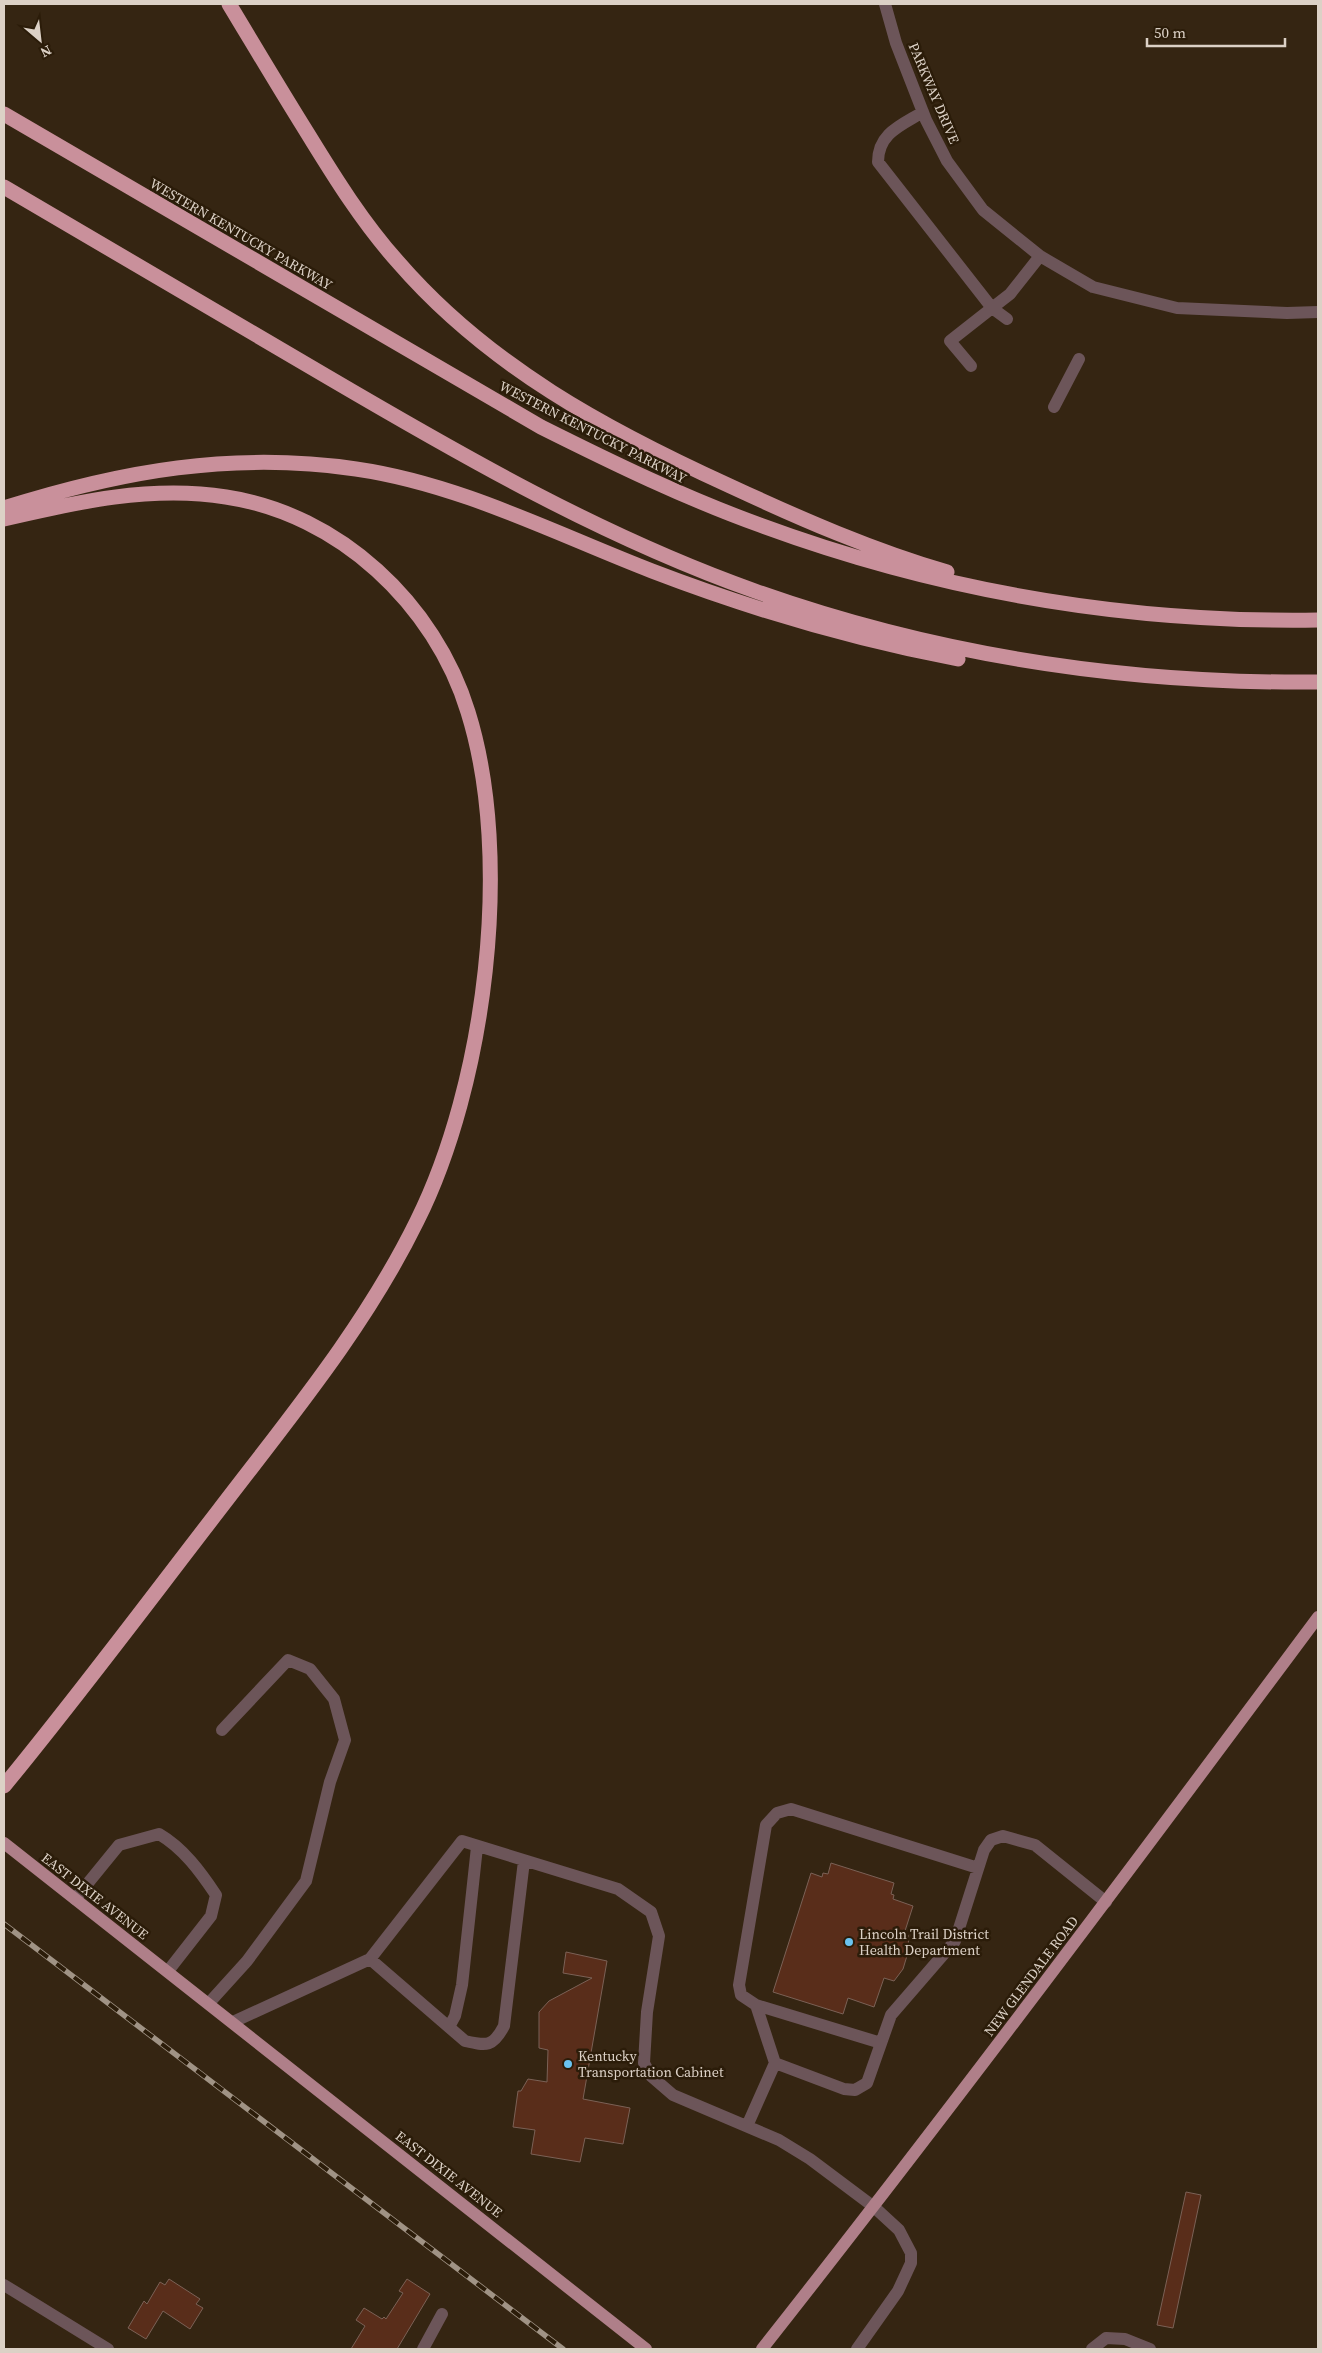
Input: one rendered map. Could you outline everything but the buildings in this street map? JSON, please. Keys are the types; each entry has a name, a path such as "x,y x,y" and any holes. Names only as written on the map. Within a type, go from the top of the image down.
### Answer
{"highway":[{"path":"229,4 360,214 397,262 432,300 483,346 532,381 585,413 695,470 807,522 916,562 1044,600"},
{"name":"WESTERN KENTUCKY PARKWAY","path":"4,114 470,387 613,463 695,500 760,525 834,550 908,572 982,589 1044,600 1134,612 1210,618 1318,620"},
{"path":"4,187 482,466 608,530 685,564 754,591 893,634 1036,664 1108,674 1181,680 1255,683 1318,682"},
{"path":"4,508 104,479 156,469 207,463 258,461 308,463 358,469 408,479 457,494 694,586 858,637 910,650 1021,668 1137,681 1181,680"},
{"path":"4,519 92,500 139,493 185,492 230,497 275,509 317,528 357,553 393,585 424,623 450,665 468,712 480,762 487,813 490,865 485,966 480,1017 470,1067 457,1118 440,1168 419,1217 402,1250 366,1313 335,1359 4,1786"}],"main road":[{"name":"NEW GLENDALE ROAD","path":"762,2349 874,2207 1106,1902 1318,1617"},
{"name":"EAST DIXIE AVENUE","path":"4,1843 646,2349"}],"street":[{"name":"PARKWAY DRIVE","path":"886,4 896,43 923,112 947,161 984,210 1040,256 1093,287 1177,308 1287,313 1318,312"},
{"path":"923,112 890,132 878,149 878,162 992,308 1007,319"},
{"path":"971,366 950,341 1010,294 1040,256"},
{"path":"1054,407 1079,359"},
{"path":"209,2003 248,1961 306,1881 330,1782 345,1740 334,1699 310,1669 288,1660 222,1730"},
{"path":"881,2043 756,2005 741,1995 739,1985 766,1825 777,1813 791,1808 978,1868"},
{"path":"75,1899 119,1845 159,1834 174,1843 202,1875 216,1895 210,1916 168,1972"},
{"path":"775,2063 844,2089 855,2090 867,2083 890,2015 955,1941 984,1850 991,1840 1002,1836 1035,1845 1106,1902"},
{"path":"233,2022 370,1959 462,1841 618,1889 651,1912 659,1936 647,2012 644,2063 651,2076 673,2095 778,2140 810,2159 874,2207 900,2230 911,2253 911,2263 898,2291 857,2349"},
{"path":"449,2027 455,2016 462,1985 477,1846"},
{"path":"370,1959 465,2041 484,2045 497,2040 504,2026 524,1861"},
{"path":"747,2126 775,2063 756,2005"},
{"path":"4,2284 108,2349"},
{"path":"423,2349 442,2314"},
{"path":"1092,2349 1106,2338 1125,2339 1150,2349"}],"railway":[{"path":"4,1924 563,2349"}],"place":[{"name":"Lincoln Trail District Health Department","path":"849,1942"},
{"name":"Kentucky Transportation Cabinet","path":"568,2064"}]}
